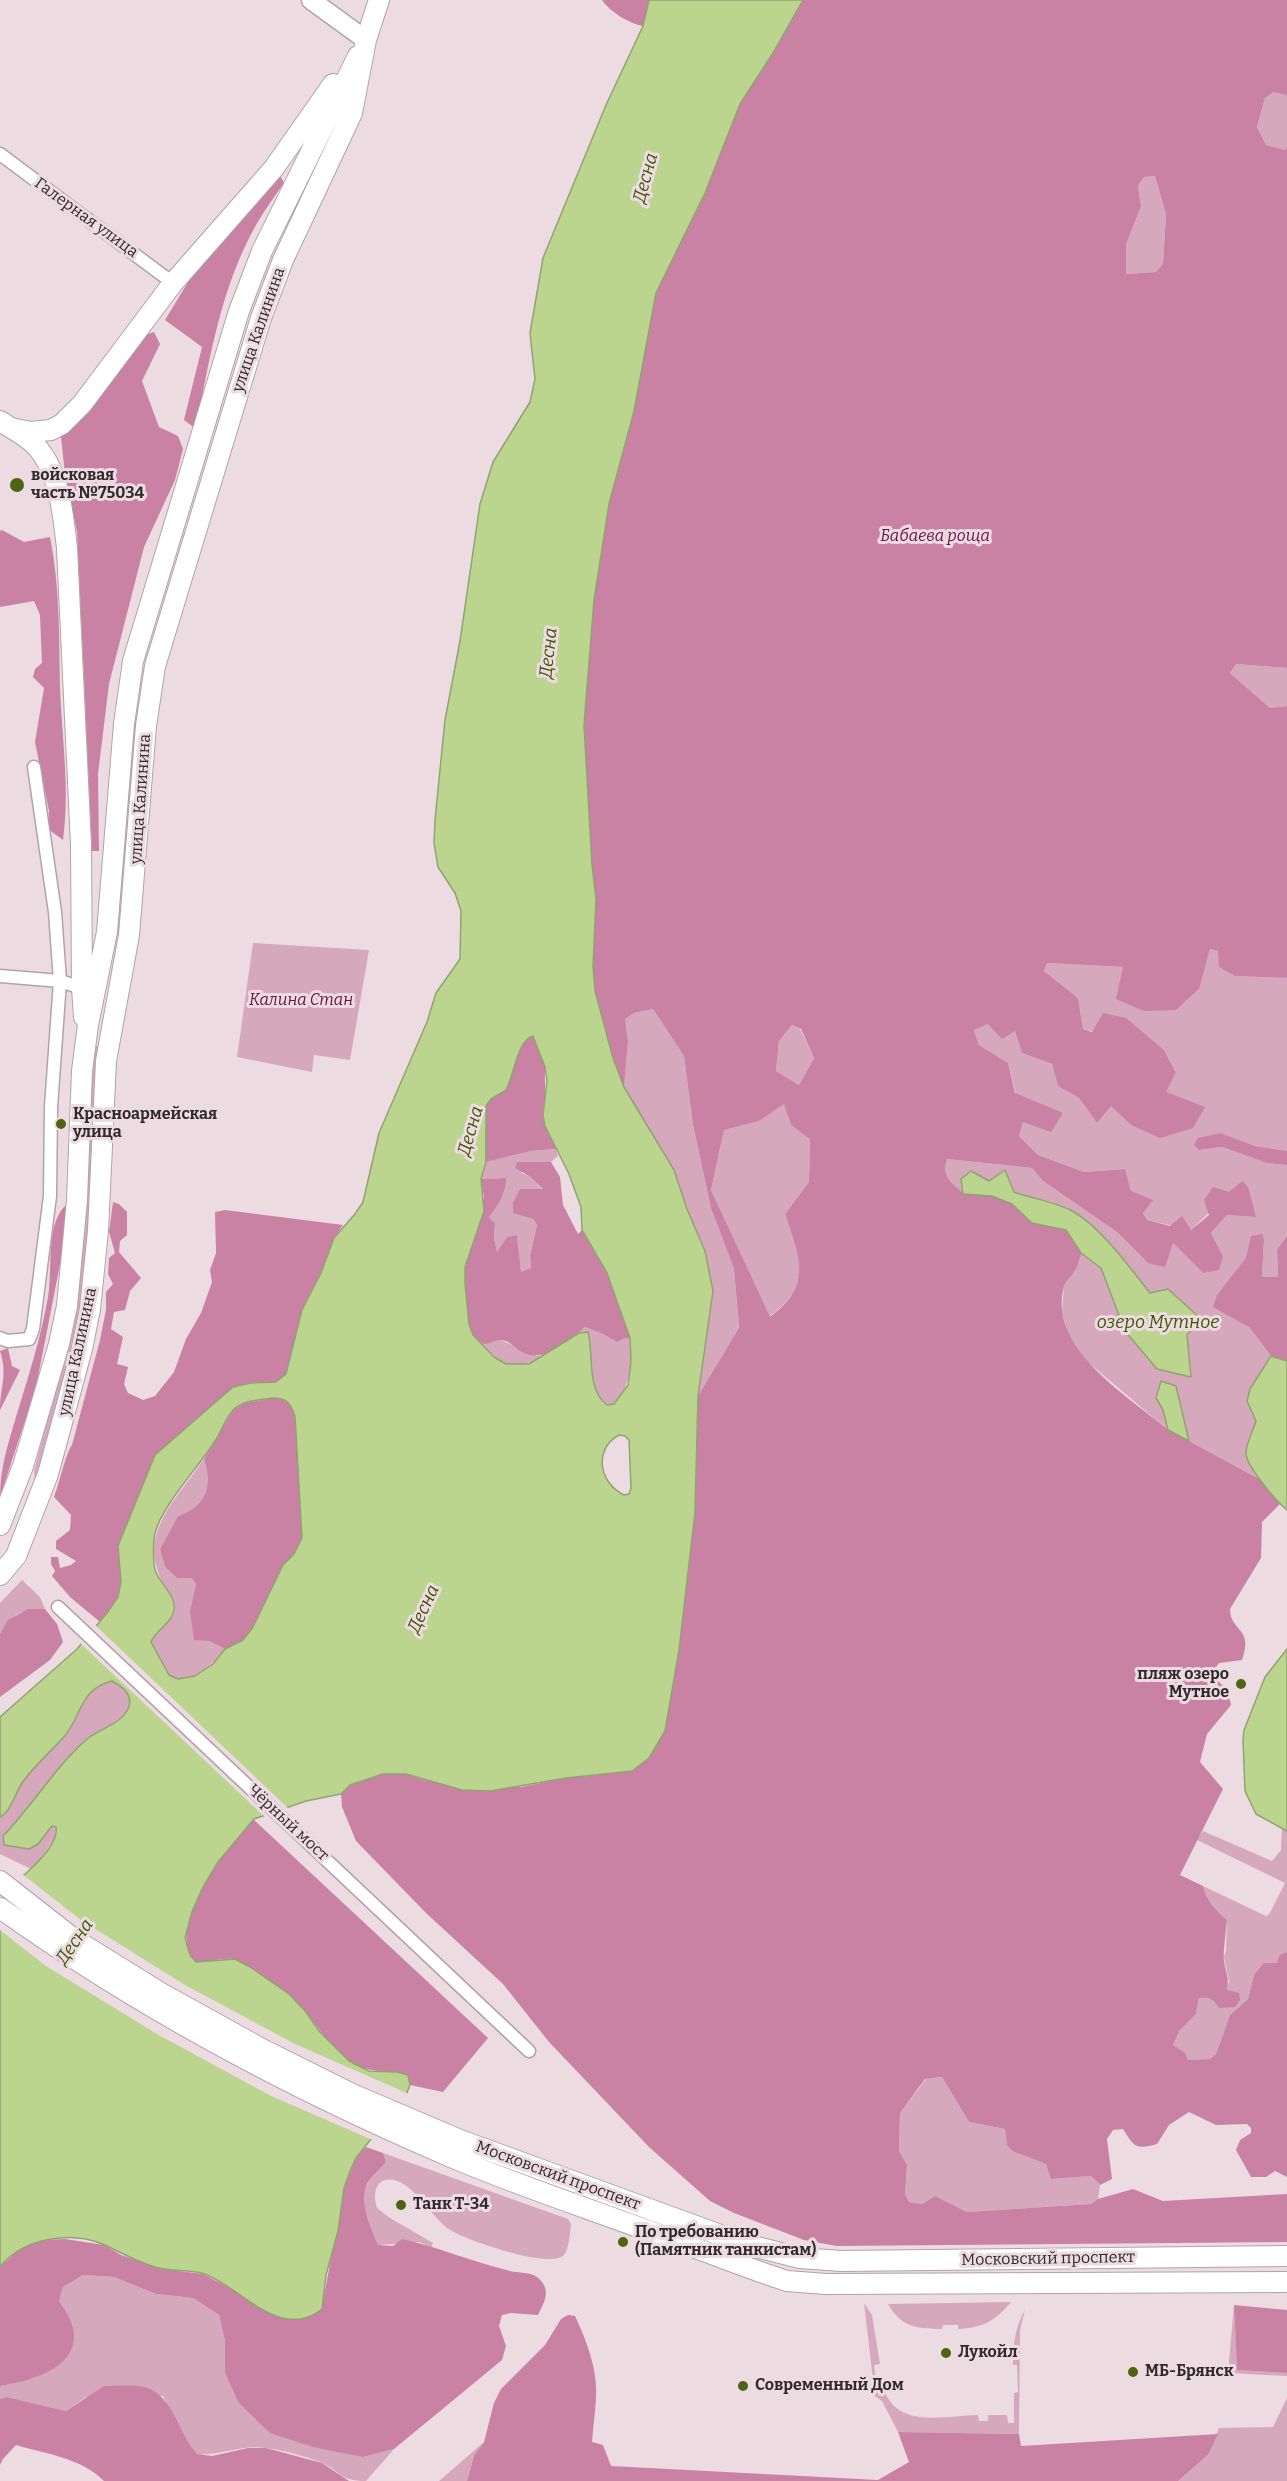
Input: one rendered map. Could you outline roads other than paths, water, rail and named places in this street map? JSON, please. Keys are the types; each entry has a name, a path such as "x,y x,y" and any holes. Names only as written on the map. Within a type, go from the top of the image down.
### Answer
{"main road":[{"name":"улица Калинина","path":"0,1525 23,1466 59,1344 67,1306 76,1210 82,1071 106,932 124,724 130,677 138,641 243,300 262,251 366,40 379,0"},
{"name":"улица Калинина","path":"0,1575 16,1556 48,1474 90,1309 99,1211 105,1073 129,935 146,726 155,666 261,318 283,260 349,121 357,95 366,40"},
{"path":"3,423 20,430 41,432 51,430 67,420 93,390 173,282 273,168 366,40"},
{"path":"3,423 25,436 42,453 54,479 63,518 67,548 81,845 82,988 87,1034"},
{"name":"Московский проспект","path":"0,1881 75,1939 213,2022 523,2186 773,2276 799,2282 1287,2282"},
{"name":"Московский проспект","path":"0,1908 64,1954 200,2036 288,2082 456,2149 745,2244 800,2258 853,2261 1287,2256"}],"street":[{"path":"310,0 366,40"},
{"name":"Галерная улица","path":"0,154 173,282"},
{"path":"0,1338 8,1341 29,1339 33,1329 50,1196 51,1107 60,981 55,912 34,767"},
{"path":"0,976 60,981 82,988"},
{"name":"Чёрный мост","path":"60,1609 529,2051"}],"water":[{"name":"Десна","path":"649,0 803,0 773,53 740,104 705,193 656,293 634,411 609,504 594,600 584,725 596,899 593,966 595,991 613,1058 624,1087 674,1170 705,1251 713,1291 698,1396 695,1512 679,1650 665,1731 649,1758 632,1771 566,1778 490,1791 462,1790 406,1774 383,1774 350,1785 341,1794 306,1801 254,1819 218,1862 192,1912 185,1938 190,1955 196,1962 235,1959 289,1994 306,2012 319,2031 349,2061 369,2071 397,2072 408,2075 410,2085 406,2095 356,2158 350,2171 344,2188 338,2231 326,2275 322,2309 307,2318 292,2320 277,2316 262,2310 205,2274 155,2267 92,2240 77,2238 34,2243 21,2249 0,2267 0,1895 26,1874 44,1855 55,1836 56,1827 52,1826 38,1844 29,1849 4,1845 3,1836 75,1750 92,1735 120,1719 128,1709 130,1700 123,1689 112,1681 93,1690 69,1730 19,1787 10,1807 0,1817 0,1717 77,1649 118,1597 121,1582 118,1546 155,1455 233,1387 251,1383 276,1382 286,1374 302,1310 321,1273 334,1238 363,1202 379,1133 427,1022 436,993 460,959 461,911 455,893 438,867 434,843 435,820 445,720 460,641 480,504 493,462 530,402 535,379 530,333 543,258 606,105 643,26","holes":["533,1036 545,1067 547,1080 543,1116 545,1126 569,1174 581,1207 582,1230 607,1273 630,1338 631,1362 628,1385 614,1404 607,1405 596,1390 588,1332 579,1333 529,1364 506,1364 494,1357 473,1335 469,1324 465,1267 484,1211 481,1179 486,1162 486,1106 491,1099 506,1090 523,1044","267,1399 285,1400 295,1416 302,1538 294,1554 283,1565 253,1627 243,1640 225,1649 213,1664 195,1676 178,1679 169,1675 151,1642 156,1633 173,1615 174,1610 173,1600 155,1570 155,1533 165,1511 215,1441 230,1413 241,1404","619,1435 629,1440 631,1488 629,1494 624,1495 609,1483 602,1466 605,1449"]},
{"name":"озеро Мутное","path":"1005,1170 1014,1192 1058,1205 1083,1218 1114,1248 1150,1293 1168,1289 1201,1319 1187,1335 1191,1377 1157,1369 1125,1331 1101,1268 1081,1253 1066,1230 1032,1223 1012,1204 992,1196 963,1194 961,1179 971,1171 989,1181"},
{"path":"1271,1356 1287,1361 1287,1510 1256,1474 1246,1453 1256,1421 1247,1401 1250,1389"},
{"name":"озеро Мутное","path":"1161,1381 1176,1386 1189,1441 1168,1430 1163,1410 1156,1398"},
{"path":"1287,1649 1287,1831 1256,1814 1245,1791 1243,1740 1244,1730 1265,1677"}],"place":[{"name":"войсковая часть №75034","path":"17,485"},
{"name":"Красноармейская улица","path":"61,1124"},
{"name":"пляж озеро Мутное","path":"1241,1684"},
{"name":"Танк Т-34","path":"401,2205"},
{"name":"По требованию (Памятник танкистам)","path":"623,2242"},
{"name":"Лукойл","path":"946,2353"},
{"name":"МБ-Брянск","path":"1133,2372"},
{"name":"Современный Дом","path":"743,2386"}],"park label":[{"name":"Бабаева роща","path":"935,537"},
{"name":"Калина Стан","path":"301,1001"}]}
